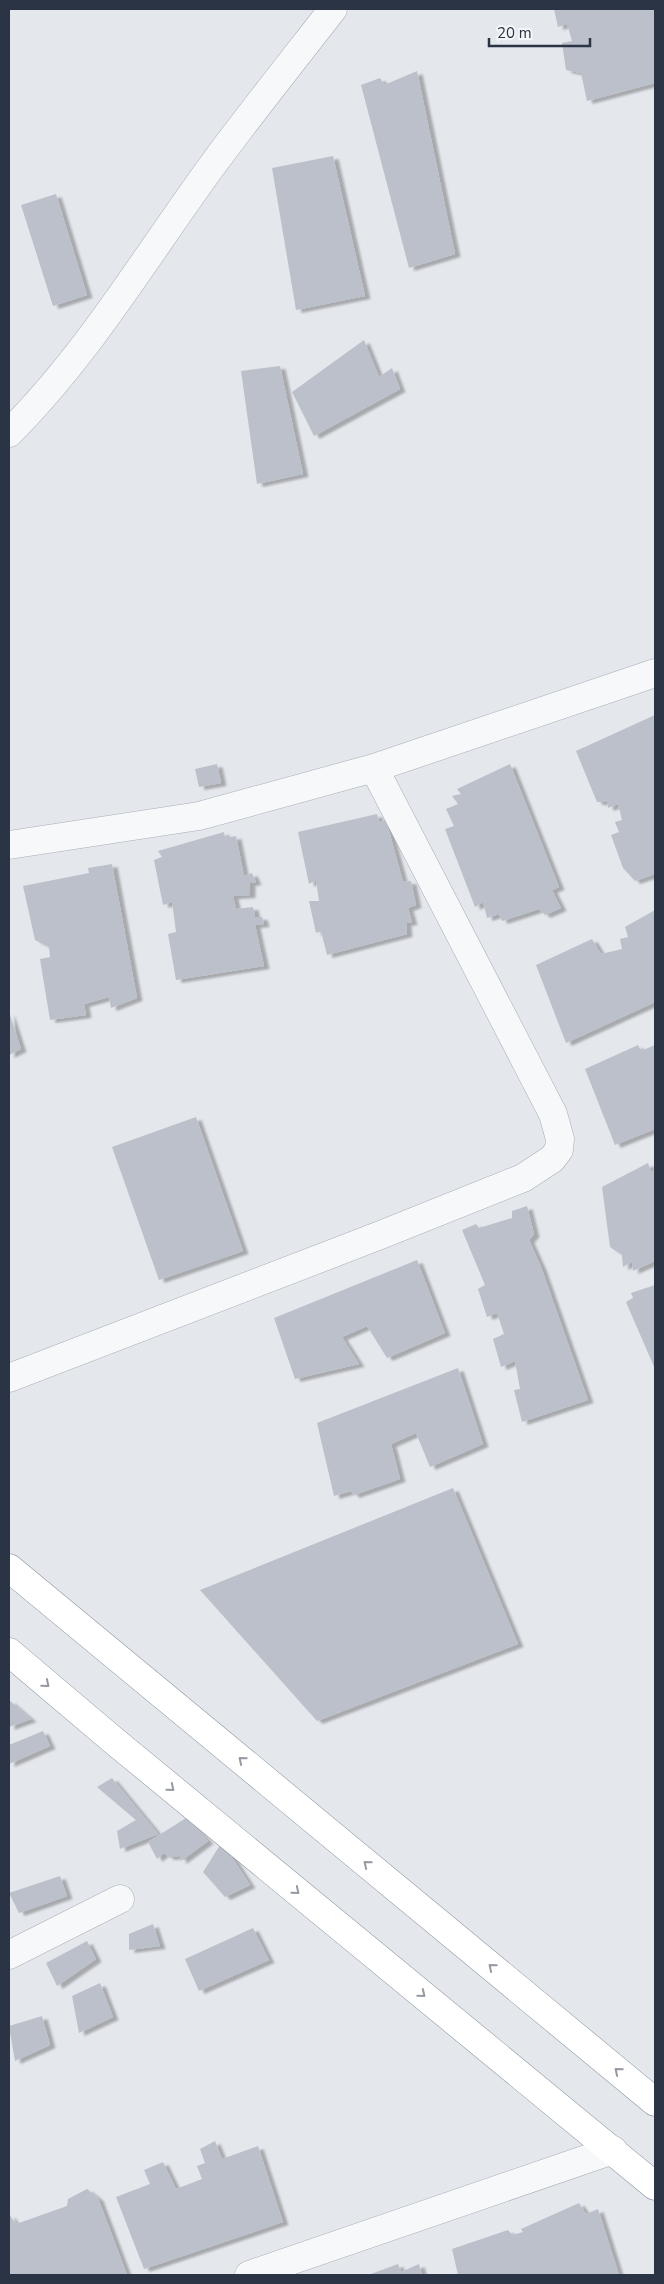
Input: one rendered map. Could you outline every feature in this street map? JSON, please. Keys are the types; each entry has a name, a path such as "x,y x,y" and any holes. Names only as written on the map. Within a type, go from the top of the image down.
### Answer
{"highway":[{"path":"9,1568 655,2102"},
{"path":"9,1652 113,1740 655,2186"}],"street":[{"path":"9,433 36,406 123,296 217,159 333,9"},
{"path":"9,845 199,816 374,768 655,674"},
{"path":"9,1378 523,1178 552,1159 559,1150 560,1139 553,1114 374,768"},
{"path":"9,1955 120,1899"},
{"path":"249,2275 613,2150"}],"building":[{"path":"554,9 654,9 655,83 587,101 581,73 566,70 562,43 572,41 567,24 558,27"},
{"path":"417,71 455,254 409,268 361,85 380,78 384,85"},
{"path":"333,156 365,296 296,310 272,168"},
{"path":"56,194 87,295 53,306 21,205"},
{"path":"364,340 379,377 392,368 400,389 314,436 292,392"},
{"path":"280,366 303,474 257,484 241,371"},
{"path":"655,715 655,874 635,881 623,868 611,835 619,832 615,822 622,820 618,804 608,808 607,802 597,802 576,751"},
{"path":"217,764 221,783 199,787 195,769"},
{"path":"510,764 559,887 552,890 561,908 545,915 539,909 502,921 499,914 487,918 483,902 475,907 445,829 454,826 446,809 458,804 452,796 461,794 457,789"},
{"path":"377,814 379,822 386,820 403,882 411,881 416,905 408,908 412,922 406,923 407,934 327,955 321,931 316,933 309,901 319,901 316,880 309,884 298,832"},
{"path":"224,832 225,838 236,836 244,876 252,873 256,882 250,883 250,895 233,896 236,909 253,907 255,917 262,917 264,924 255,925 264,966 176,980 168,934 176,932 172,902 163,905 154,860 162,857 158,851"},
{"path":"112,864 137,998 111,1008 109,997 84,1004 86,1015 50,1020 40,959 50,957 49,947 35,940 23,886 89,873 88,868"},
{"path":"655,910 655,1002 566,1043 536,965 592,939 601,954 622,949 620,939 628,937 625,927"},
{"path":"9,1012 21,1049 9,1055"},
{"path":"638,1045 641,1051 655,1045 655,1129 615,1145 585,1069"},
{"path":"196,1117 243,1251 159,1280 112,1147"},
{"path":"648,1163 651,1172 655,1170 655,1261 633,1271 632,1262 623,1267 622,1255 610,1247 602,1187"},
{"path":"527,1206 534,1234 529,1240 541,1267 588,1400 522,1422 514,1390 520,1389 515,1361 501,1367 493,1339 504,1334 497,1313 487,1317 478,1289 485,1285 462,1230 476,1224 479,1228 512,1218 512,1211"},
{"path":"417,1260 445,1333 387,1358 367,1326 342,1337 359,1364 295,1379 274,1318"},
{"path":"655,1285 655,1369 626,1302 633,1298 631,1293"},
{"path":"458,1368 483,1444 430,1467 416,1433 391,1444 400,1479 354,1495 351,1491 334,1496 317,1423"},
{"path":"453,1488 518,1644 317,1721 200,1590"},
{"path":"9,1700 31,1719 9,1727"},
{"path":"43,1731 50,1746 9,1764 9,1745"},
{"path":"112,1778 158,1834 120,1849 117,1831 136,1820 97,1787"},
{"path":"186,1818 208,1841 181,1861 180,1856 169,1857 164,1853 157,1859 148,1842"},
{"path":"222,1842 250,1885 225,1897 203,1872"},
{"path":"60,1876 67,1896 19,1913 9,1893"},
{"path":"153,1924 160,1946 129,1950 129,1934"},
{"path":"253,1928 269,1960 199,1991 185,1959"},
{"path":"87,1941 96,1959 57,1986 46,1963"},
{"path":"100,1983 113,2017 79,2033 72,1996"},
{"path":"42,2016 50,2045 15,2061 9,2026"},
{"path":"215,2141 222,2159 258,2146 283,2222 144,2269 116,2197 150,2184 144,2170 163,2162 176,2189 202,2179 197,2166 205,2163 200,2149"},
{"path":"87,2189 98,2198 127,2275 9,2275 9,2214 16,2224 67,2206 68,2199"},
{"path":"579,2203 586,2214 598,2209 619,2275 458,2275 452,2249 508,2230 512,2235 523,2232 521,2229"},
{"path":"398,2264 401,2272 419,2264 422,2275 368,2275"}]}
